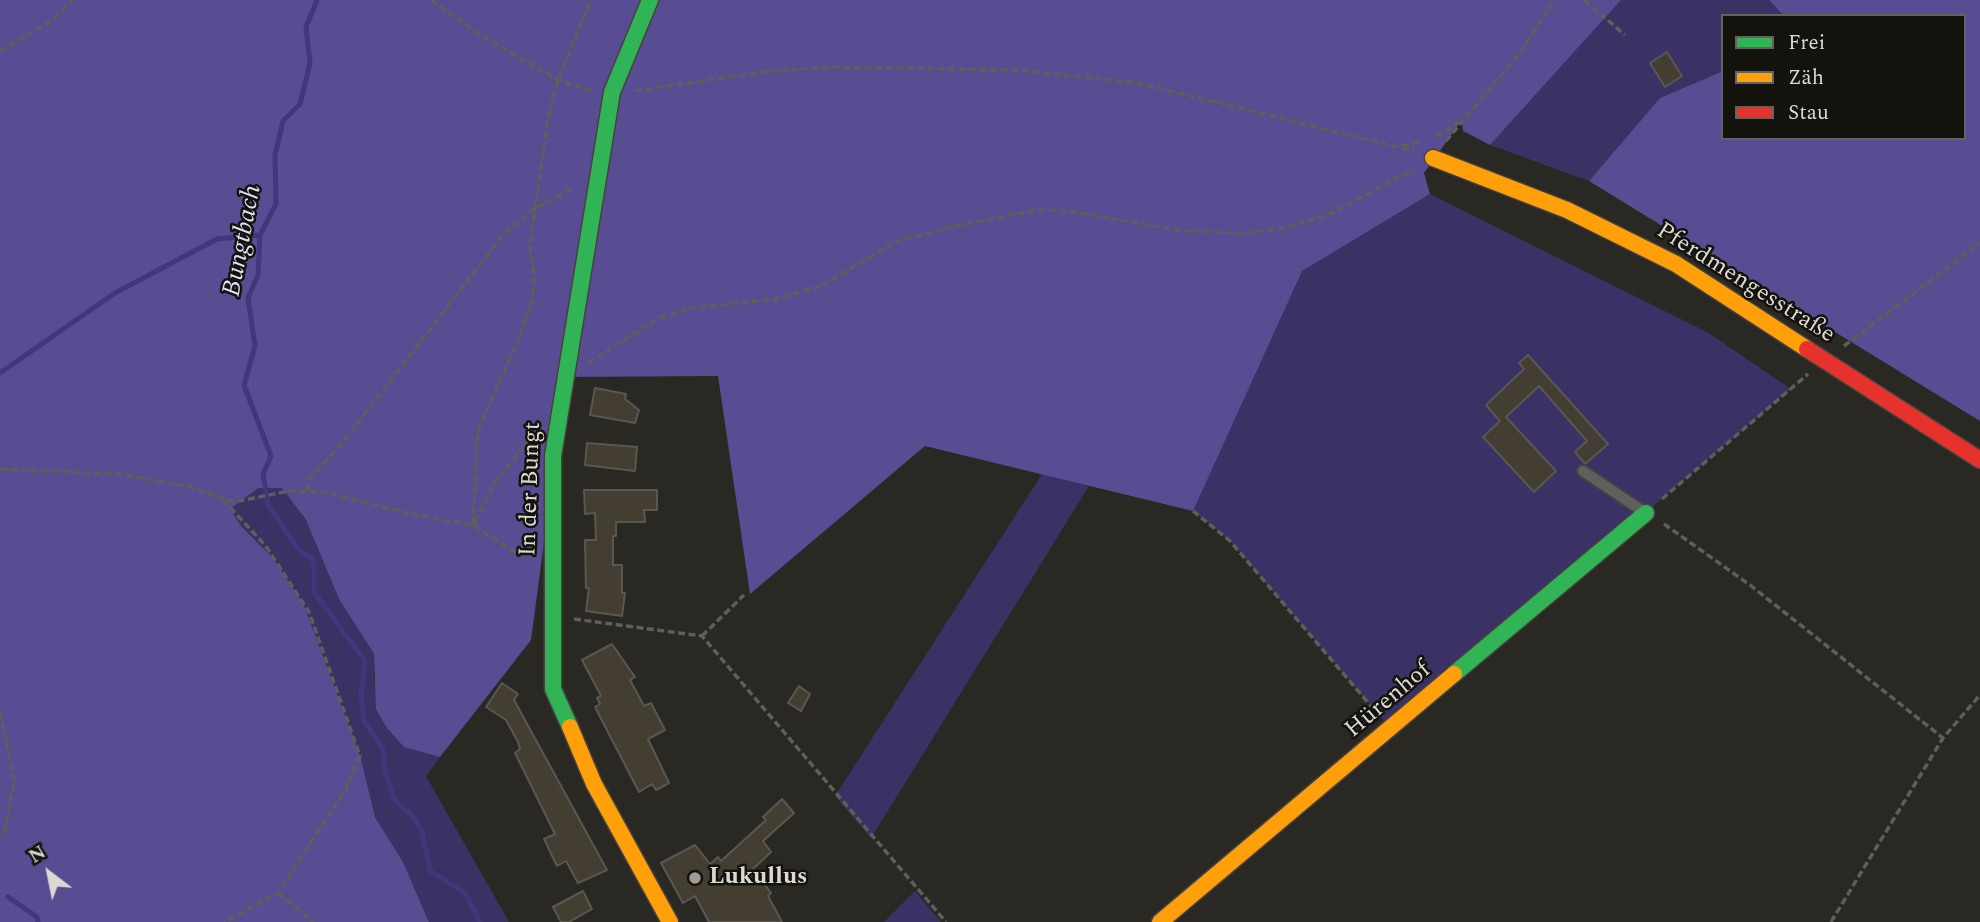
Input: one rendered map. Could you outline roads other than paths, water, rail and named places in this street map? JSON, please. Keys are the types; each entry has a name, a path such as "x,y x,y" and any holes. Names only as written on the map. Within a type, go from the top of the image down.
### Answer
{"street":[{"name":"In der Bungt","path":"650,0 612,92 565,377 553,456 551,616 553,689 594,784 670,922"},
{"name":"Pferdmengesstraße","path":"1433,158 1567,210 1676,264 1980,460"},
{"name":"Hürenhof","path":"1160,922 1646,513"}],"lane":[{"path":"1583,471 1646,513"}],"waterway":[{"name":"Bungtbach","path":"317,0 306,27 310,63 300,104 283,121 275,155 276,204 260,235 258,275 248,298 255,346 244,385 271,456 263,474 268,505 297,548 314,561 314,592 365,661 361,693 364,721 383,749 385,771 394,799 414,818 422,832 430,871 465,893 480,922"},
{"path":"0,373 115,293 217,239 260,235"},
{"path":"8,897 37,917 38,922"}],"place":[{"name":"Lukullus","path":"695,878"}]}
